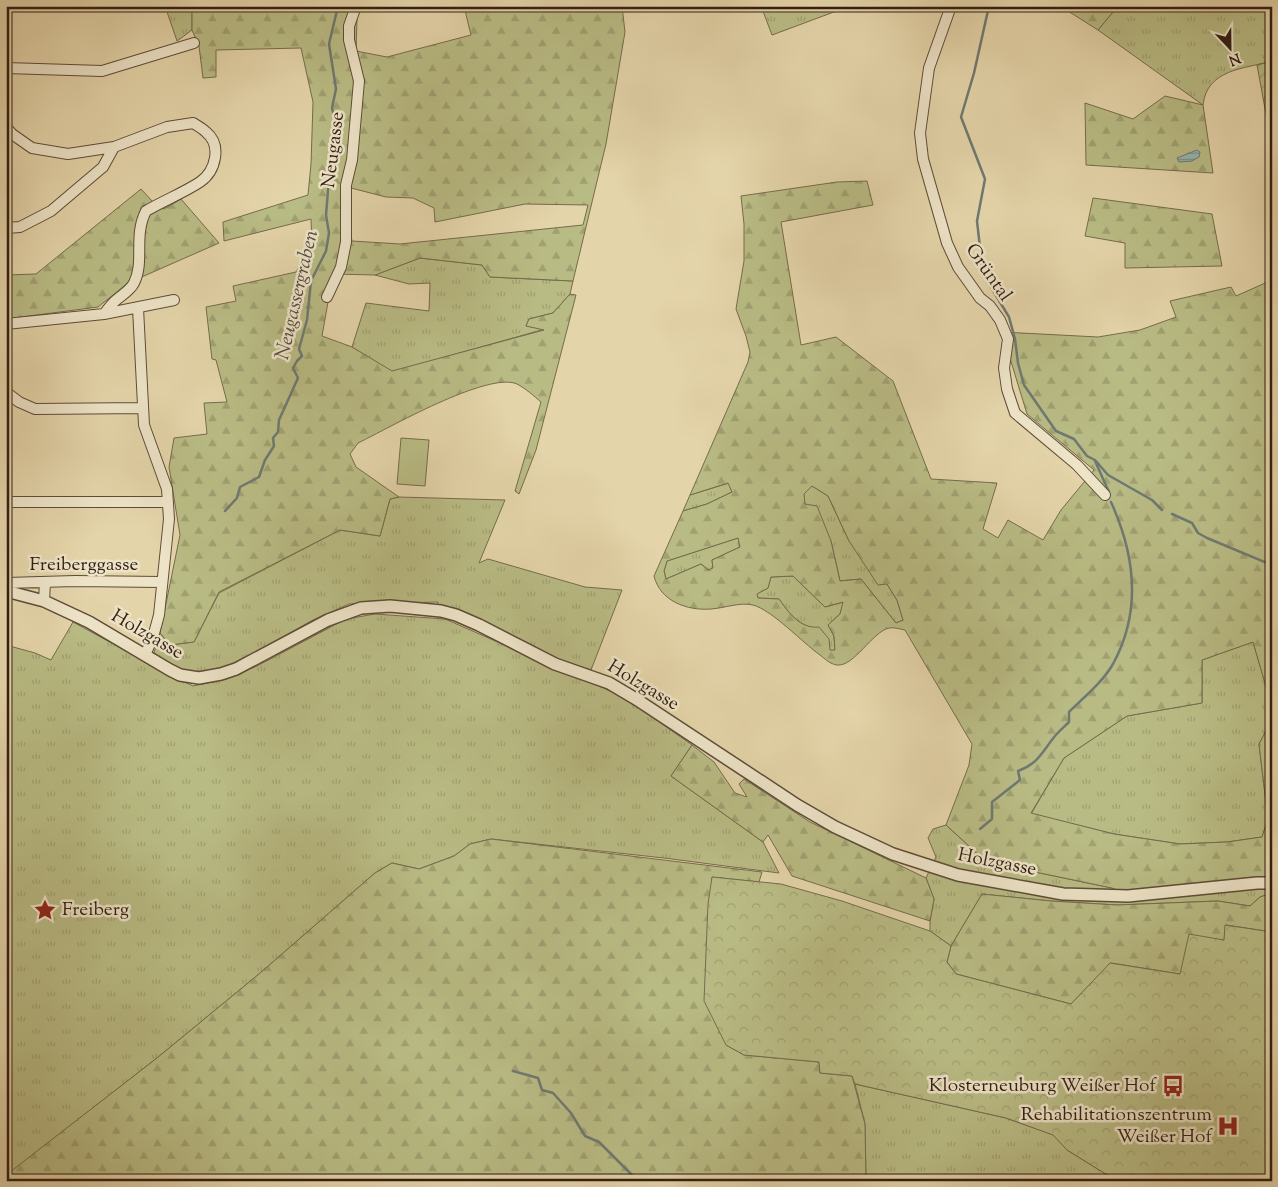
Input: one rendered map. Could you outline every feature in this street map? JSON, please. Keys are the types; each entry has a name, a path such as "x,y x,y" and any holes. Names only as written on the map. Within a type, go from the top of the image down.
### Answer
{"street":[{"name":"Neugasse","path":"327,297 341,268 346,242 346,185 352,160 359,81 349,40 349,26 356,6"},
{"name":"Grüntal","path":"951,6 929,68 920,133 922,159 934,178 947,243 958,268 980,298 990,306 1000,320 1008,339 1004,368 1007,389 1014,413 1077,465 1105,495"},
{"path":"6,68 102,71 194,44"},
{"path":"6,127 12,134 32,148 68,154 114,147 167,127 194,123 208,132 216,155 211,171 201,181 146,211 138,237 138,268 133,285 104,314"},
{"path":"6,228 20,227 51,211 103,167 114,147"},
{"path":"6,324 104,314 174,300"},
{"path":"138,308 144,425 164,479 169,519 167,549 156,626 145,655"},
{"path":"6,392 19,402 35,409 143,408"},
{"path":"6,502 168,502"},
{"name":"Freiberggasse","path":"6,583 75,580 162,582"},
{"path":"44,601 45,582"},
{"name":"Holzgasse","path":"6,591 44,601 89,622 180,675 190,677 210,677 236,668 328,620 360,608 390,606 442,611 479,625 538,657 609,683 769,787 835,827 893,854 958,875 1062,894 1128,896 1272,883"}],"green space":[{"path":"165,6 192,6 192,30 177,41"},
{"path":"192,6 360,6 357,18 356,51 387,57 471,35 464,6 622,6 625,32 606,144 573,281 490,277 482,265 420,258 375,275 333,274 322,336 352,347 392,371 544,330 526,326 529,319 553,313 570,294 576,295 536,450 519,494 515,491 541,402 517,384 503,382 462,393 438,403 358,443 350,454 356,467 399,497 390,499 380,536 340,530 219,592 194,642 170,645 160,633 180,535 169,467 174,438 207,434 204,403 227,402 216,360 212,359 206,307 236,301 233,286 296,272 312,243 311,219 224,241 223,222 308,195 313,102 301,48 216,50 216,77 203,78 199,46 192,30","holes":["351,188 386,197 413,198 434,208 435,222 525,204 588,205 583,225 400,244 352,241 348,216"]},
{"path":"761,6 850,6 772,35"},
{"path":"1060,6 1118,6 1098,30"},
{"path":"1118,6 1272,6 1272,61 1239,69 1219,77 1206,93 1203,105 1098,30"},
{"path":"1272,61 1272,147 1257,65"},
{"path":"1165,96 1203,105 1213,173 1086,165 1085,103 1133,119"},
{"path":"867,181 873,205 781,222 801,345 836,337 893,381 931,479 997,483 983,529 998,538 1008,520 1043,540 1061,510 1094,470 1027,414 1002,332 1098,337 1140,330 1176,317 1170,301 1231,287 1236,296 1272,280 1272,707 1253,642 1202,660 1202,703 1127,716 1064,758 1031,813 1114,834 1180,844 1227,842 1262,837 1268,819 1259,744 1272,720 1272,889 1241,888 1137,899 1112,888 1011,867 980,856 946,825 969,765 972,744 905,630 889,628 883,631 850,661 837,665 826,660 761,608 742,604 711,609 693,608 676,603 668,598 657,585 654,576 683,511 707,504 732,492 728,483 690,495 748,362 750,352 736,309 744,261 744,224 741,196 837,182","holes":["812,486 828,496 849,541 878,585 887,584 897,600 903,620 896,623 861,579 840,581 831,541 817,506 805,504 804,494","738,538 740,547 712,560 713,568 708,570 701,564 666,579 664,571 667,561","793,576 825,607 843,602 840,614 828,625 834,636 835,650 830,650 829,639 819,627 812,627 801,623 791,615 779,599 758,598 757,594 768,588 771,577"]},
{"path":"141,189 152,201 164,209 181,199 219,243 128,283 98,307 6,319 6,275 36,274"},
{"path":"1093,198 1212,214 1222,266 1125,268 1125,243 1085,236"},
{"path":"420,258 482,265 490,277 573,281 570,294 553,313 529,319 526,326 545,329 392,372 352,347 366,303 429,311 430,283 409,284 375,275"},
{"path":"401,438 429,440 425,486 397,484"},
{"path":"729,483 732,492 707,504 683,511 690,495"},
{"path":"812,486 828,496 849,541 887,584 897,600 903,620 896,623 861,579 840,581 831,541 805,504 803,494"},
{"path":"399,497 505,500 479,563 488,559 585,587 622,590 591,670 566,664 437,607 438,602 349,604 313,620 237,663 209,674 191,674 176,669 153,656 160,633 170,645 194,642 219,593 340,530 380,536 390,499"},
{"path":"738,538 740,547 712,560 713,568 709,570 701,564 666,579 664,571 667,561"},
{"path":"793,576 825,607 844,602 840,614 828,625 834,636 835,650 830,651 813,628 802,624 789,613 779,599 758,598 756,594 768,588 771,577"},
{"path":"375,614 445,619 624,697 692,745 671,776 763,842 779,873 491,839 470,844 454,856 419,869 392,863 375,873 259,974 157,1058 10,1173 6,1171 6,645 35,653 51,660 73,622 193,686 226,679 257,666 346,619"},
{"path":"1253,642 1272,707 1272,720 1259,744 1268,819 1262,837 1227,842 1180,844 1114,834 1031,814 1064,758 1127,716 1202,703 1202,660"},
{"path":"692,745 714,762 735,793 747,797 739,784 744,779 810,822 926,878 934,899 930,921 792,876 768,835 763,842 671,776"},
{"path":"946,825 980,856 1011,867 1112,888 1137,899 1241,888 1272,889 1272,893 1260,897 1250,906 1218,901 1117,905 982,894 951,946 930,931 934,899 926,878 936,857 928,838 933,829"},
{"path":"491,839 762,872 759,882 712,877 726,1045 744,1055 819,1062 820,1073 852,1076 865,1124 866,1181 6,1181 6,1171 10,1172 157,1058 259,974 375,873 392,863 419,869 454,856 470,844"},
{"path":"712,877 781,884 842,901 930,931 951,946 947,962 956,974 1071,1004 1110,963 1180,974 1189,934 1224,940 1225,925 1272,932 1272,1181 1109,1181 1109,1176 1067,1150 1053,1135 1006,1118 855,1084 852,1076 820,1073 819,1062 744,1055 726,1045 704,1001 708,904"},
{"path":"1272,893 1272,932 1226,925 1224,940 1180,974 1111,963 1071,1004 956,974 947,962 951,946 982,894 1117,905 1218,901 1250,906 1260,897"},
{"path":"855,1084 1006,1118 1054,1135 1067,1150 1109,1176 1109,1181 866,1181 865,1124"}],"water":[{"path":"1197,150 1200,152 1199,157 1192,161 1179,162 1177,158"}],"waterway":[{"name":"Neugassergraben","path":"225,511 237,498 240,487 259,477 265,460 274,446 273,438 278,432 279,420 298,378 293,368 302,356 299,349 307,320 311,281 326,251 329,233 326,215 330,165 338,148 336,124 332,108 336,89 329,44 338,6"},
{"path":"989,6 974,73 961,117 985,179 977,221 983,274 1009,317 1024,385 1056,431 1074,439 1087,456 1095,460 1108,475 1152,500 1162,510"},
{"path":"1095,461 1109,492"},
{"path":"980,829 992,819 992,802 1020,780 1018,771 1035,761 1069,722 1069,712 1104,677 1113,664 1122,644 1128,624 1132,583 1126,542 1111,502"},
{"path":"1172,514 1192,523 1198,533 1207,538 1272,565"},
{"path":"513,1071 538,1078 542,1090 553,1093 571,1113 585,1136 599,1142 635,1178 635,1181"}],"place":[{"name":"Freiberg","path":"45,910"},
{"name":"Klosterneuburg Weißer Hof","path":"1173,1086"},
{"name":"Rehabilitationszentrum Weißer Hof","path":"1228,1126"}]}
